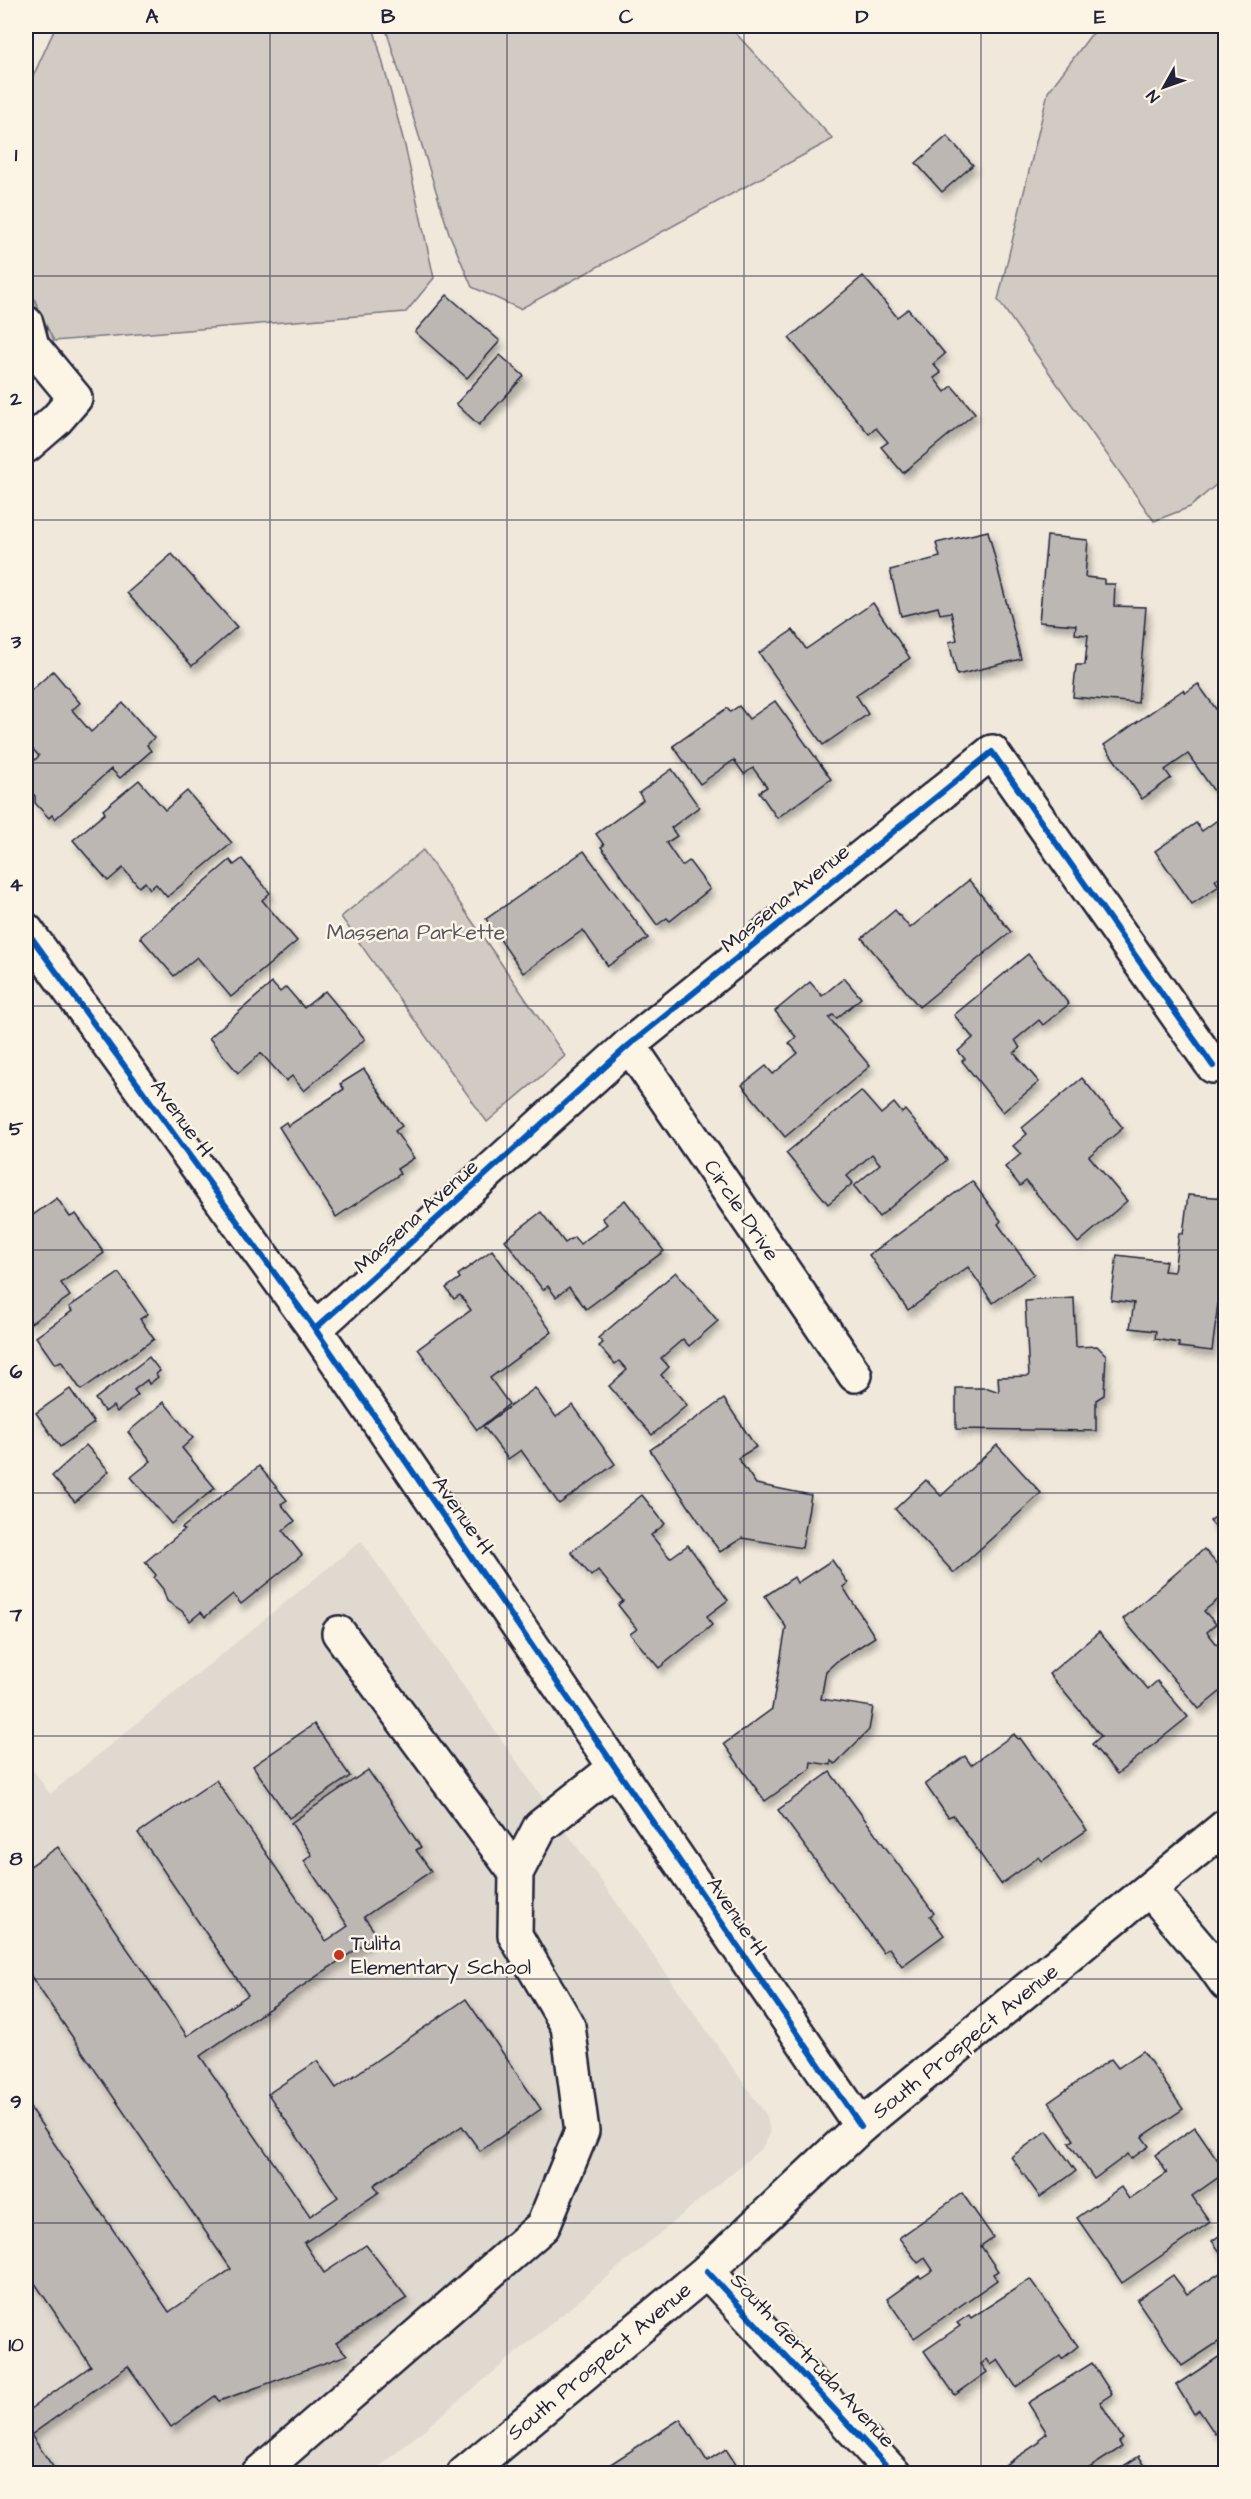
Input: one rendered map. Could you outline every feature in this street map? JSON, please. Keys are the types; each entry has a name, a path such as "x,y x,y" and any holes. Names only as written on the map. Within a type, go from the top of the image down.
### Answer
{"street":[{"path":"26,323 32,346 75,398 56,420 26,446"},
{"name":"Massena Avenue","path":"315,1329 629,1045 992,752 1213,1066"},
{"name":"Avenue H","path":"26,930 315,1329 861,2126"},
{"name":"Circle Drive","path":"629,1045 855,1375"},
{"path":"339,1633 516,1873"},
{"path":"258,2474 543,2226 582,2131 568,2026 515,1935 516,1873 540,1827 616,1767"},
{"name":"South Prospect Avenue","path":"464,2474 707,2271 861,2126 1226,1826"},
{"path":"1150,1890 1226,1983"},
{"name":"South Gertruda Avenue","path":"707,2271 894,2474"}],"shaded area":[{"name":"Tulita Elementary School","path":"361,1541 767,2116 770,2134 762,2148 372,2473 26,2473 26,1760 50,1794"}],"green space":[{"path":"56,26 373,26 405,146 434,278 406,312 54,341 39,311 26,276 26,97"},
{"path":"385,26 729,26 833,139 520,309 472,287 449,233"},
{"path":"1103,26 1225,26 1225,477 1190,507 1154,521 998,300 1048,92 1090,36"},
{"name":"Massena Parkette","path":"423,850 565,1056 487,1122 341,917"}],"building":[{"path":"947,136 973,165 942,192 916,163"},
{"path":"863,276 897,317 908,309 945,354 933,364 941,373 934,378 945,392 952,386 975,413 903,473 881,447 888,442 876,428 869,434 789,338"},
{"path":"447,295 500,341 467,378 415,332"},
{"path":"500,355 524,376 479,425 456,404"},
{"path":"988,531 1021,659 957,675 949,642 957,640 951,612 940,614 938,607 901,616 890,570 940,557 936,543"},
{"path":"1047,536 1088,540 1085,577 1104,579 1104,584 1115,584 1114,606 1146,607 1138,703 1073,697 1076,665 1085,665 1088,635 1075,634 1076,625 1039,622"},
{"path":"172,554 237,627 192,666 127,593"},
{"path":"873,603 910,658 856,695 868,714 823,745 759,653 793,630 806,649"},
{"path":"53,671 80,703 72,710 91,732 123,703 154,738 147,745 151,751 120,778 111,769 55,819 52,815 49,818 35,803 35,796 26,786 26,768 39,756 29,745 26,748 26,695"},
{"path":"1198,684 1226,723 1226,788 1216,794 1188,754 1165,770 1171,778 1142,799 1104,745 1183,690 1185,693"},
{"path":"775,701 831,779 777,818 759,792 767,787 753,768 744,774 734,760 700,784 673,746 727,708 730,712 739,706 749,719"},
{"path":"672,769 699,807 671,828 677,836 666,843 682,866 689,861 710,889 670,921 667,918 657,925 601,847 604,845 596,834 643,800 639,793"},
{"path":"139,780 165,810 187,791 232,843 167,897 156,884 150,889 145,882 139,887 123,868 108,881 73,840 105,813 103,810"},
{"path":"1226,814 1226,872 1215,880 1219,886 1192,904 1155,851 1196,823 1202,831"},
{"path":"584,851 648,938 608,966 583,930 523,973 486,919"},
{"path":"242,859 270,893 262,900 297,941 231,997 197,957 174,976 140,937 230,860 234,865"},
{"path":"969,880 1011,932 919,1007 862,938 895,910 910,928"},
{"path":"1028,954 1069,1004 1043,1025 1039,1020 1015,1040 1020,1048 1014,1053 1039,1082 1003,1112 962,1061 965,1059 958,1051 973,1038 954,1015"},
{"path":"844,978 861,998 837,1018 833,1015 829,1018 870,1066 785,1137 742,1085 766,1066 773,1074 798,1053 789,1043 796,1037 775,1011 810,982 822,996"},
{"path":"272,983 280,992 286,987 304,1008 325,991 365,1039 304,1091 292,1076 286,1081 261,1053 238,1073 209,1038"},
{"path":"364,1069 402,1126 395,1131 414,1158 397,1169 400,1174 336,1217 279,1127 286,1122 288,1126 344,1089 340,1084"},
{"path":"1082,1078 1123,1128 1089,1156 1127,1201 1078,1243 1026,1181 1020,1186 1005,1167 1021,1154 1013,1146 1027,1134 1022,1128"},
{"path":"861,1091 881,1114 894,1103 902,1113 905,1110 947,1160 879,1217 854,1186 880,1164 872,1154 847,1176 853,1183 828,1204 786,1153"},
{"path":"972,1181 1001,1221 998,1224 1034,1274 993,1303 968,1267 908,1310 869,1255"},
{"path":"1188,1195 1226,1198 1226,1240 1212,1351 1179,1347 1179,1343 1155,1339 1156,1331 1130,1328 1134,1303 1111,1300 1117,1255 1166,1261 1164,1271 1174,1272 1179,1233 1183,1234"},
{"path":"57,1198 70,1217 76,1214 104,1253 61,1283 70,1296 31,1323 26,1315 26,1220"},
{"path":"625,1200 664,1251 586,1309 569,1287 556,1297 548,1286 543,1290 505,1240 541,1212 565,1243 574,1237 580,1244 607,1224 602,1218"},
{"path":"492,1250 552,1332 490,1378 509,1404 477,1430 418,1349 471,1310 460,1295 454,1299 446,1288 460,1278 458,1275"},
{"path":"676,1272 718,1321 689,1346 683,1339 661,1358 669,1367 661,1375 687,1405 652,1435 609,1386 627,1370 619,1361 615,1364 599,1346 603,1343 598,1338"},
{"path":"119,1273 148,1314 140,1319 154,1339 81,1390 61,1361 55,1364 36,1337 72,1311 69,1307"},
{"path":"1074,1298 1076,1347 1097,1346 1106,1355 1104,1395 1096,1400 1096,1431 956,1429 956,1388 988,1388 999,1392 998,1377 1029,1376 1025,1301"},
{"path":"149,1357 160,1371 156,1374 158,1377 149,1384 147,1380 134,1390 138,1395 117,1412 113,1406 105,1412 95,1399"},
{"path":"535,1388 556,1417 573,1405 615,1464 559,1504 521,1450 508,1459 483,1426"},
{"path":"70,1389 94,1423 60,1447 36,1413"},
{"path":"724,1399 756,1447 738,1458 756,1484 811,1495 802,1548 742,1538 720,1552 650,1450"},
{"path":"164,1402 193,1438 182,1448 215,1488 171,1524 131,1477 151,1461 128,1432"},
{"path":"86,1445 109,1471 75,1502 52,1476"},
{"path":"997,1445 1041,1493 954,1573 895,1509 926,1480 941,1496"},
{"path":"259,1466 287,1500 281,1504 295,1521 283,1531 302,1555 241,1604 233,1594 205,1617 201,1612 190,1621 182,1611 167,1601 163,1589 154,1578 156,1575 145,1562 184,1530 182,1528"},
{"path":"642,1495 665,1524 651,1535 670,1558 688,1545 728,1600 707,1616 712,1625 659,1668 630,1634 637,1629 618,1605 623,1601 598,1570 591,1576 571,1552"},
{"path":"1226,1508 1226,1547 1217,1537 1221,1534 1210,1521"},
{"path":"1204,1549 1226,1575 1226,1593 1204,1611 1216,1624 1207,1632 1220,1648 1226,1644 1226,1687 1199,1709 1123,1619"},
{"path":"832,1560 848,1583 843,1587 875,1637 837,1661 826,1671 821,1699 873,1707 869,1730 835,1764 831,1761 831,1765 811,1762 810,1769 765,1801 724,1744 772,1709 786,1627 765,1596 794,1577 797,1583"},
{"path":"1099,1632 1148,1689 1157,1681 1188,1717 1117,1774 1092,1744 1101,1736 1049,1674"},
{"path":"314,1724 350,1776 289,1818 253,1766"},
{"path":"1014,1734 1018,1739 1020,1738 1087,1830 1042,1861 1039,1857 1001,1884 953,1815 948,1817 925,1784 965,1756 971,1765"},
{"path":"368,1770 421,1847 416,1850 431,1871 364,1917 377,1935 200,2056 310,2216 338,2197 268,2094 317,2061 336,2088 466,1999 541,2109 480,2151 462,2126 374,2185 379,2192 304,2243 324,2273 366,2245 407,2298 336,2343 347,2355 219,2401 215,2396 171,2427 128,2366 31,2435 58,2474 26,2474 26,2402 30,2409 91,2366 26,2270 26,2102 169,2312 231,2269 26,1969 26,1869 58,1847 187,2036 248,1995 138,1833 216,1780 326,1941 348,1926 304,1861 312,1855 291,1823"},
{"path":"830,1772 934,1913 930,1916 944,1935 902,1966 889,1948 883,1952 778,1810"},
{"path":"1143,2051 1183,2109 1142,2137 1149,2146 1131,2159 1128,2154 1094,2179 1069,2143 1074,2140 1049,2102 1111,2059 1118,2068"},
{"path":"1195,2127 1226,2172 1192,2196 1210,2222 1122,2283 1077,2218 1121,2187 1129,2199 1167,2173 1155,2155"},
{"path":"1047,2131 1076,2171 1040,2197 1011,2157"},
{"path":"962,2193 993,2237 981,2246 998,2271 993,2274 997,2280 914,2338 887,2299 919,2276 921,2278 933,2270 925,2258 918,2263 899,2238"},
{"path":"1226,2231 1226,2260 1212,2241"},
{"path":"1226,2269 1226,2337 1182,2366 1137,2300 1173,2275 1187,2294"},
{"path":"1030,2279 1078,2346 1062,2359 1060,2356 1016,2387 998,2360 991,2365 987,2359 981,2364 987,2372 955,2395 924,2351 960,2326 957,2323 969,2315 971,2318"},
{"path":"1226,2352 1226,2427 1215,2434 1199,2410 1194,2414 1176,2385"},
{"path":"1092,2363 1112,2394 1100,2402 1123,2439 1119,2442 1122,2447 1080,2474 1006,2474 1002,2467 1040,2442 1039,2439 1047,2433 1028,2403"},
{"path":"680,2419 707,2461 726,2449 742,2474 595,2474"},
{"path":"1139,2456 1150,2474 1111,2474"}],"cycle path":[{"path":"315,1329 629,1045 992,752 1213,1066"},
{"path":"26,930 315,1329 861,2126"},
{"path":"707,2271 894,2474"}],"place":[{"name":"Tulita Elementary School","path":"339,1955"}]}
